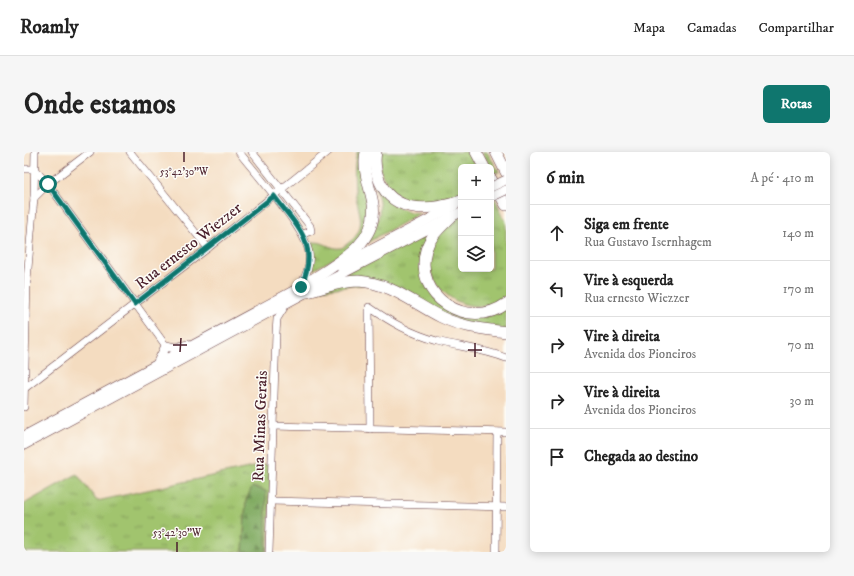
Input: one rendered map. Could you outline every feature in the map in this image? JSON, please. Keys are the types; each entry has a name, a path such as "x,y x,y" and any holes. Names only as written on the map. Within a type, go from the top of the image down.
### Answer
{"highway":[{"path":"304,290 354,250 370,231 374,209 366,174 366,152"},
{"path":"376,152 376,171 383,188 388,194 405,206 426,208 444,206 458,202"},
{"path":"476,152 482,164"},
{"path":"496,152 506,172"},
{"path":"494,184 506,206"},
{"path":"456,214 432,236 426,250 425,269 432,291 447,306 471,314 489,313 506,304"},
{"path":"304,290 347,282 363,282 383,285 401,293 440,317 462,326 506,332"}],"main road":[{"path":"494,186 506,180"},
{"path":"494,196 506,190"},
{"path":"24,445 287,303 304,290 458,203"},
{"path":"24,436 198,343 456,214"},
{"path":"157,365 166,346 175,348 198,343"}],"street":[{"path":"24,407 27,280 26,255 34,198 35,152"},
{"path":"34,198 48,184 90,152"},
{"path":"130,152 208,248"},
{"path":"239,152 303,234 310,253 304,290"},
{"path":"252,152 311,229 309,233 303,234"},
{"name":"Rua ernesto Wiezzer","path":"25,388 208,248 328,152"},
{"path":"24,168 34,169 48,184 166,346"},
{"name":"Rua Minas Gerais","path":"269,552 277,318 287,303"},
{"path":"370,429 369,307 397,326 437,340 493,353 506,358"},
{"path":"273,426 506,432"},
{"path":"496,432 496,552"},
{"path":"271,502 506,507"}],"green space":[{"path":"357,152 362,152 371,212 364,234 346,252 311,271 313,255 311,243 319,242 333,248 341,248 351,241 359,229 360,216 354,180"},
{"path":"381,152 469,152 475,164 458,164 458,194 441,201 419,203 400,198 392,191 382,175"},
{"path":"482,152 487,152 499,172 494,173 494,164 489,164"},
{"path":"373,169 398,207 410,212 420,213 363,245 374,229 379,217 379,203"},
{"path":"494,200 506,222 506,296 488,305 468,305 455,300 445,293 436,283 431,272 429,260 431,247 442,229 458,218 458,272 494,272"},
{"path":"447,220 431,236 427,281 459,312 506,304 506,331 473,327 375,283 312,291"},
{"path":"271,463 268,552 246,500 243,552 24,552 24,504 77,474 97,501"},
{"path":"252,487 266,491 266,552 243,552 246,500"}],"route":[{"path":"48,184 135,304 274,196 303,234 310,253 308,271 301,287"}]}
